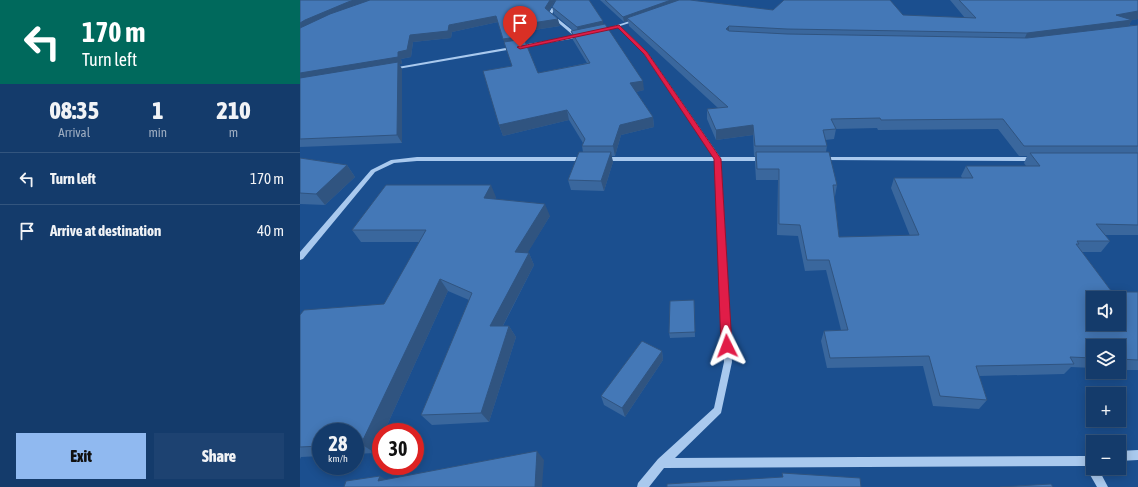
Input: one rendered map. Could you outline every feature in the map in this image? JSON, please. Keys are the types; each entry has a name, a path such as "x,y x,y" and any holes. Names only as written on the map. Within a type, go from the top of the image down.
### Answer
{"street":[{"path":"563,0 556,4 550,14 577,37"},
{"path":"598,32 619,27 640,19"},
{"path":"619,27 646,53 718,159 728,362 718,410 662,463 642,487"},
{"path":"384,71 584,35"},
{"path":"300,257 373,171 393,161 417,159 773,159"},
{"path":"813,159 1043,159"},
{"path":"1126,456 1138,455"},
{"path":"662,463 1086,460"},
{"path":"1097,475 1103,487"}],"building":[{"path":"300,0 354,0 300,23"},
{"path":"370,0 550,0 545,8 558,19 519,25 523,36 503,39 496,16 449,25 448,31 410,35 407,50 398,52 398,57 300,73 300,28 330,14"},
{"path":"556,0 589,0 603,21 577,27 552,7"},
{"path":"605,0 671,0 623,17"},
{"path":"679,0 773,10 784,0 890,0 903,15 976,18 959,0 1138,0 1138,11 1116,15 1132,20 1027,33 787,29 729,26 726,29 729,31 787,34 1027,38 1138,25 1138,146 1024,146 1003,119 881,120 880,118 831,119 836,129 823,130 827,146 755,146 753,125 716,130 707,109 728,107 627,18"},
{"path":"605,24 643,81 630,83 653,117 620,125 613,146 582,146 585,139 567,110 499,125 483,71 512,66 504,42 524,39 538,73 590,63 571,31"},
{"path":"398,62 397,135 300,139 300,78"},
{"path":"579,152 611,152 601,181 568,180"},
{"path":"756,152 829,152 837,185 833,185 839,237 919,235 894,178 973,178 966,166 1040,166 1030,153 1138,153 1138,225 1096,224 1110,241 1077,241 1079,244 1076,244 1111,291 1086,291 1086,331 1126,331 1126,292 1138,292 1138,360 1126,359 1126,339 1086,339 1086,358 1070,357 1074,364 976,366 987,400 940,396 929,356 830,358 824,331 848,330 829,260 807,260 800,225 779,224 779,169 757,169"},
{"path":"300,158 347,165 316,194 300,193"},
{"path":"386,185 491,185 484,198 545,204 515,252 529,253 490,326 509,326 481,413 421,415 472,293 440,279 364,438 364,423 312,423 312,446 300,447 300,315 304,310 384,304 426,230 352,230"},
{"path":"694,300 695,332 669,333 670,301"},
{"path":"642,341 662,351 622,408 601,396"},
{"path":"537,451 535,487 344,487 346,481 380,476 378,481 410,475 424,475 424,472"},
{"path":"782,473 860,478 861,487 667,487 667,484 783,477"},
{"path":"1051,484 1053,487 1000,487"}],"route":[{"path":"520,47 577,37 619,27 646,53 718,159 727,346"}]}
